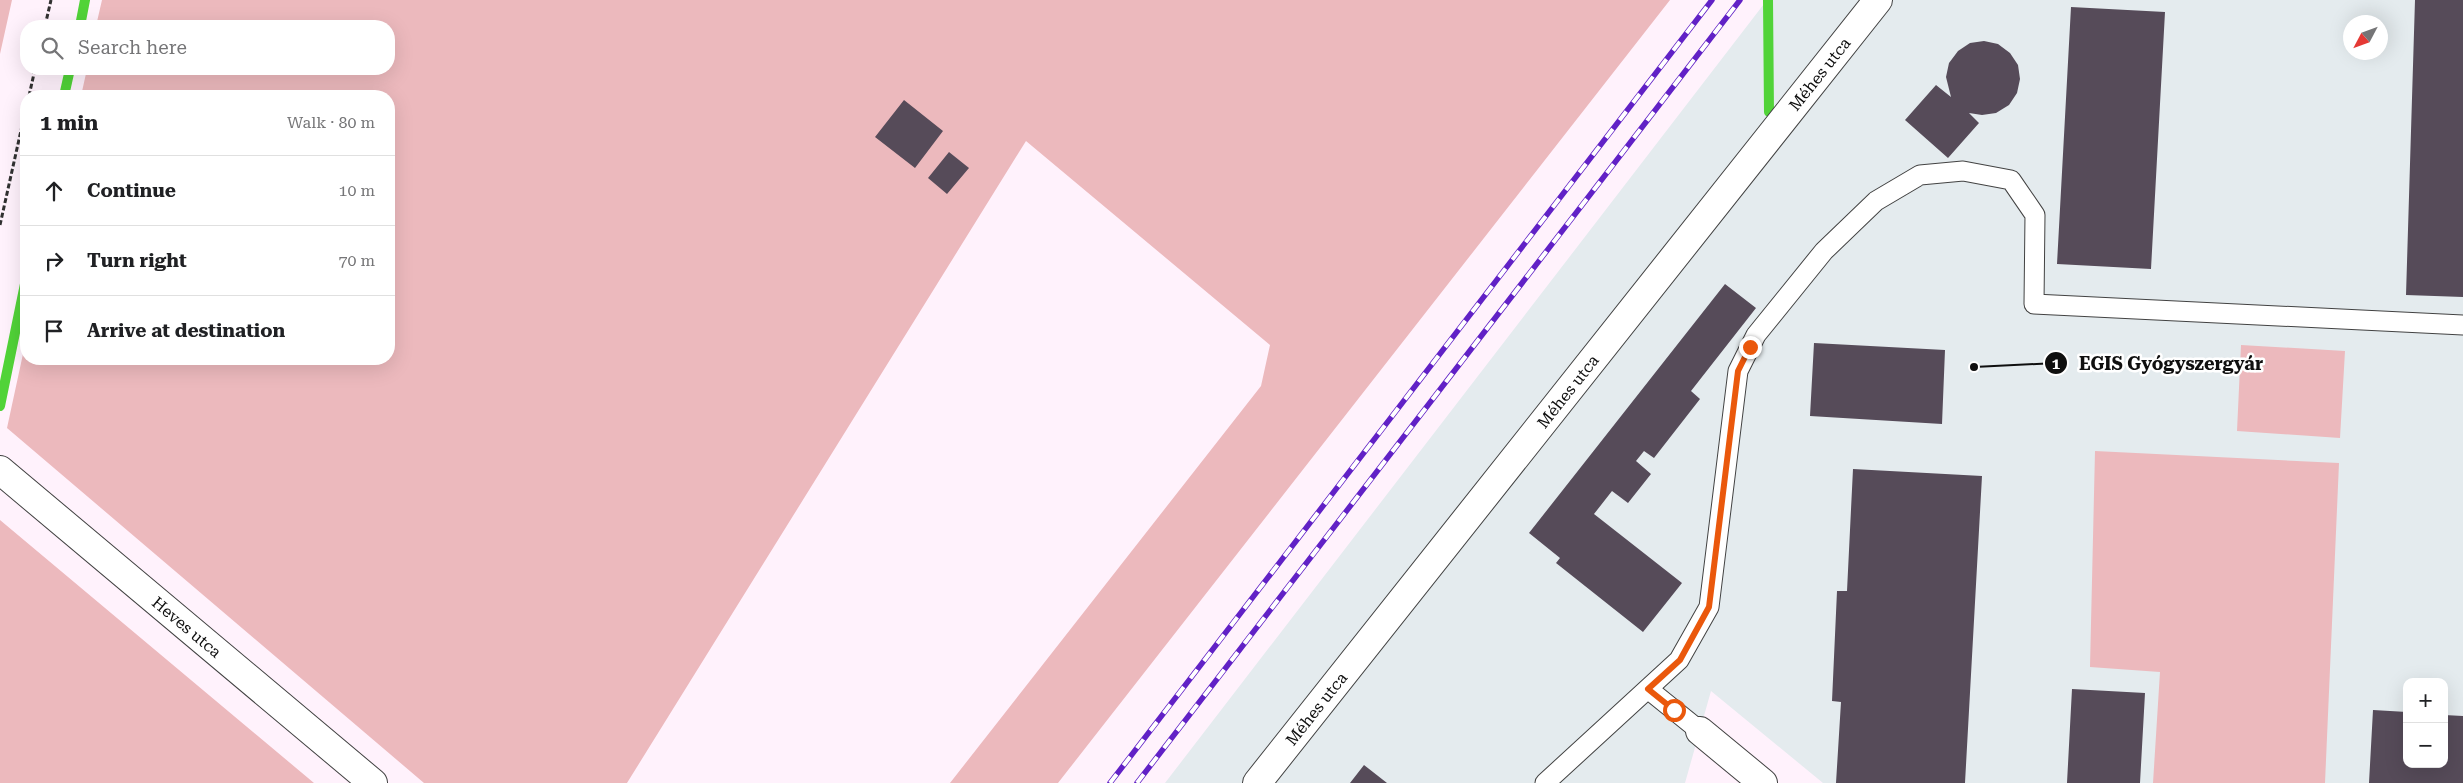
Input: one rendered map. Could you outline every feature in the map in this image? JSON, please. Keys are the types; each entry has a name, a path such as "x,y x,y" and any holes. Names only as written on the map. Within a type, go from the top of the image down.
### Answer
{"street":[{"name":"Méhes utca","path":"1257,783 1878,0"},
{"name":"Heves utca","path":"8,476 373,783"},
{"path":"1700,731 1763,783"}],"lane":[{"path":"1545,783 1680,660 1709,607 1738,371 1756,335 1824,251 1876,201 1920,175 1963,171 2011,180 2035,214 2034,304 2463,325"},
{"path":"1648,689 1700,731"}],"path":[{"path":"46,20 51,0"},
{"path":"30,90 34,75"},
{"path":"0,225 20,135"}],"shaded area":[{"path":"0,0 12,0 0,54"},
{"path":"102,0 1670,0 1058,783 950,783 1261,386 1270,345 1026,141 627,783 424,783 7,428 21,365 395,365 395,90 82,90 86,75 395,75 395,20 97,20"},
{"path":"1767,0 2463,0 2463,783 1823,783 1711,691 1685,783 1165,783"},
{"path":"2241,345 2345,351 2340,438 2237,431"},
{"path":"2095,451 2339,463 2325,783 2153,783 2160,672 2090,667"},
{"path":"0,520 314,783 0,783"}],"building":[{"path":"2415,0 2463,0 2463,297 2406,295"},
{"path":"2071,7 2165,12 2151,269 2057,264"},
{"path":"1984,41 1998,44 2010,53 2018,65 2020,79 2017,93 2009,105 1996,113 1982,115 1969,113 1979,123 1948,158 1905,120 1936,85 1951,97 1946,77 1949,63 1958,51 1970,43"},
{"path":"904,100 943,131 915,168 875,137"},
{"path":"949,152 969,168 947,194 928,178"},
{"path":"1725,284 1756,308 1691,391 1700,399 1654,458 1644,451 1636,461 1651,474 1628,503 1612,491 1594,514 1682,583 1643,632 1556,563 1560,558 1529,533"},
{"path":"1814,343 1945,350 1942,424 1810,416"},
{"path":"1853,469 1982,476 1965,783 1836,783 1841,702 1832,701 1837,591 1847,591"},
{"path":"2072,689 2145,693 2140,783 2067,783"},
{"path":"2373,710 2403,712 2403,768 2448,768 2448,715 2463,716 2463,783 2369,783"},
{"path":"1364,765 1387,783 1350,783"}],"waterway":[{"path":"81,20 85,0"},
{"path":"1768,0 1769,112"},
{"path":"65,90 69,75"},
{"path":"0,406 20,308"}],"railway":[{"path":"1110,783 1712,0"},
{"path":"1137,783 1740,0"}],"place":[{"name":"EGIS Gyógyszergyár","path":"1974,367"}],"route":[{"path":"1674,710 1648,689 1680,660 1709,607 1738,371 1750,347"}]}
